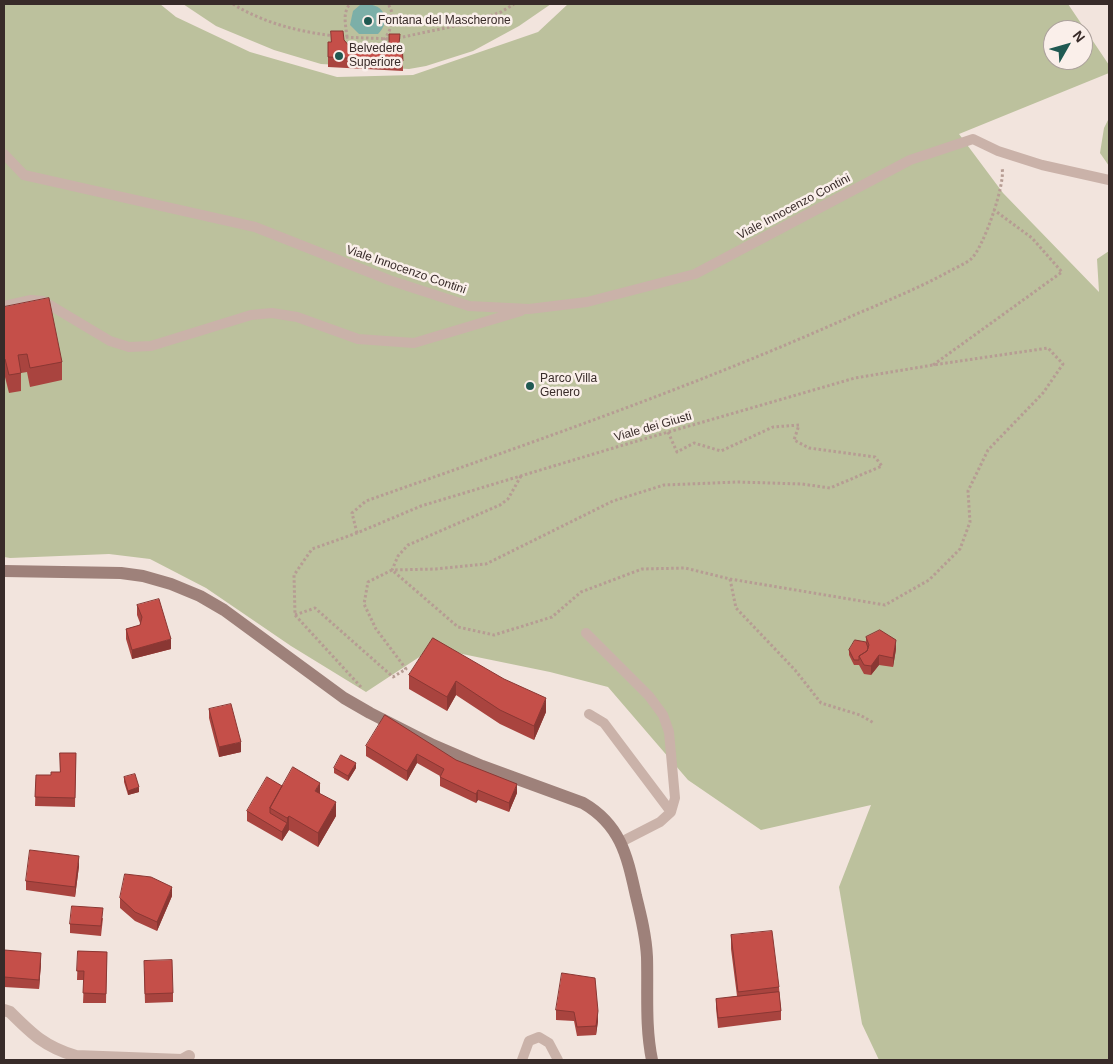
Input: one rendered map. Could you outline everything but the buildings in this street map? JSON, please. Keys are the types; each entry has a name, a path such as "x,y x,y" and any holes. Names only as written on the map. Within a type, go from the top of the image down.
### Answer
{"street":[{"path":"4,571 111,572 143,576 171,584 200,596 224,610 344,698 370,713 433,745 482,766 583,803 598,812 612,827 621,842 628,863 642,924 646,956 647,1036 652,1060"},
{"path":"4,1010 10,1012 47,1045 60,1052 76,1056 182,1060 189,1056"}],"lane":[{"name":"Viale Innocenzo Contini","path":"4,154 24,175 255,227 389,280 470,306 529,308 587,302 695,274 910,160 973,139 998,151 1109,180"},
{"path":"4,306 31,300 43,301 110,341 129,347 151,346 252,315 272,314 297,317 358,339 414,343 529,308"},
{"path":"586,633 648,696 663,715 669,732 675,798 671,812 660,822 621,842"},
{"path":"589,714 604,723 671,812"},
{"path":"522,1060 529,1041 539,1038 549,1043 558,1060"}],"path":[{"path":"233,4 247,13 303,32 384,40 406,38 469,23 502,12 514,4"},
{"path":"348,37 345,17 347,6 350,4"},
{"path":"384,40 393,23 388,4"},
{"path":"358,534 352,513 366,501 629,408 802,338 936,278 972,259 984,237 1004,174 998,151"},
{"path":"933,365 1062,272 1032,238 994,210"},
{"name":"Viale dei Giusti","path":"295,615 294,575 312,548 358,534 421,506 855,378 1048,348 1063,364 1043,392 988,450 968,491 970,522 960,549 929,580 885,605 730,579"},
{"path":"370,713 366,692 295,615 315,608 393,677 406,669 376,629 364,604 368,582 392,570 436,569 486,564 613,501 664,485 738,482 802,484 830,488 882,466 875,457 808,448 794,440 799,425 773,427 720,451 694,443 677,452 668,432"},
{"path":"392,570 398,556 408,545 500,505 508,498 521,476"},
{"path":"392,570 458,627 494,636 552,617 581,592 642,569 685,568 730,579 736,608 795,670 821,703 860,715 874,723"}],"green space":[{"name":"Parco Villa Genero","path":"4,4 160,4 176,17 250,52 337,77 413,75 538,32 568,4 1068,4 1079,20 1043,20 1043,70 1093,70 1093,41 1109,65 1109,73 959,134 1003,193 1099,292 1097,259 1109,251 1109,1060 879,1060 862,1024 839,887 871,805 761,830 688,780 608,687 550,672 433,648 366,692 291,646 206,588 150,559 109,554 4,557"},
{"path":"183,4 551,4 519,26 473,51 426,66 409,69 321,64 274,50 216,26"},
{"path":"1109,118 1109,166 1100,153 1104,128"}],"water":[{"name":"Fontana del Mascherone","path":"365,4 377,7 384,14 384,24 378,34 359,34 350,25 353,11 360,5"}],"place":[{"name":"Fontana del Mascherone","path":"368,21"},
{"name":"Belvedere Superiore","path":"339,56"},
{"name":"Parco Villa Genero","path":"530,386"}]}
